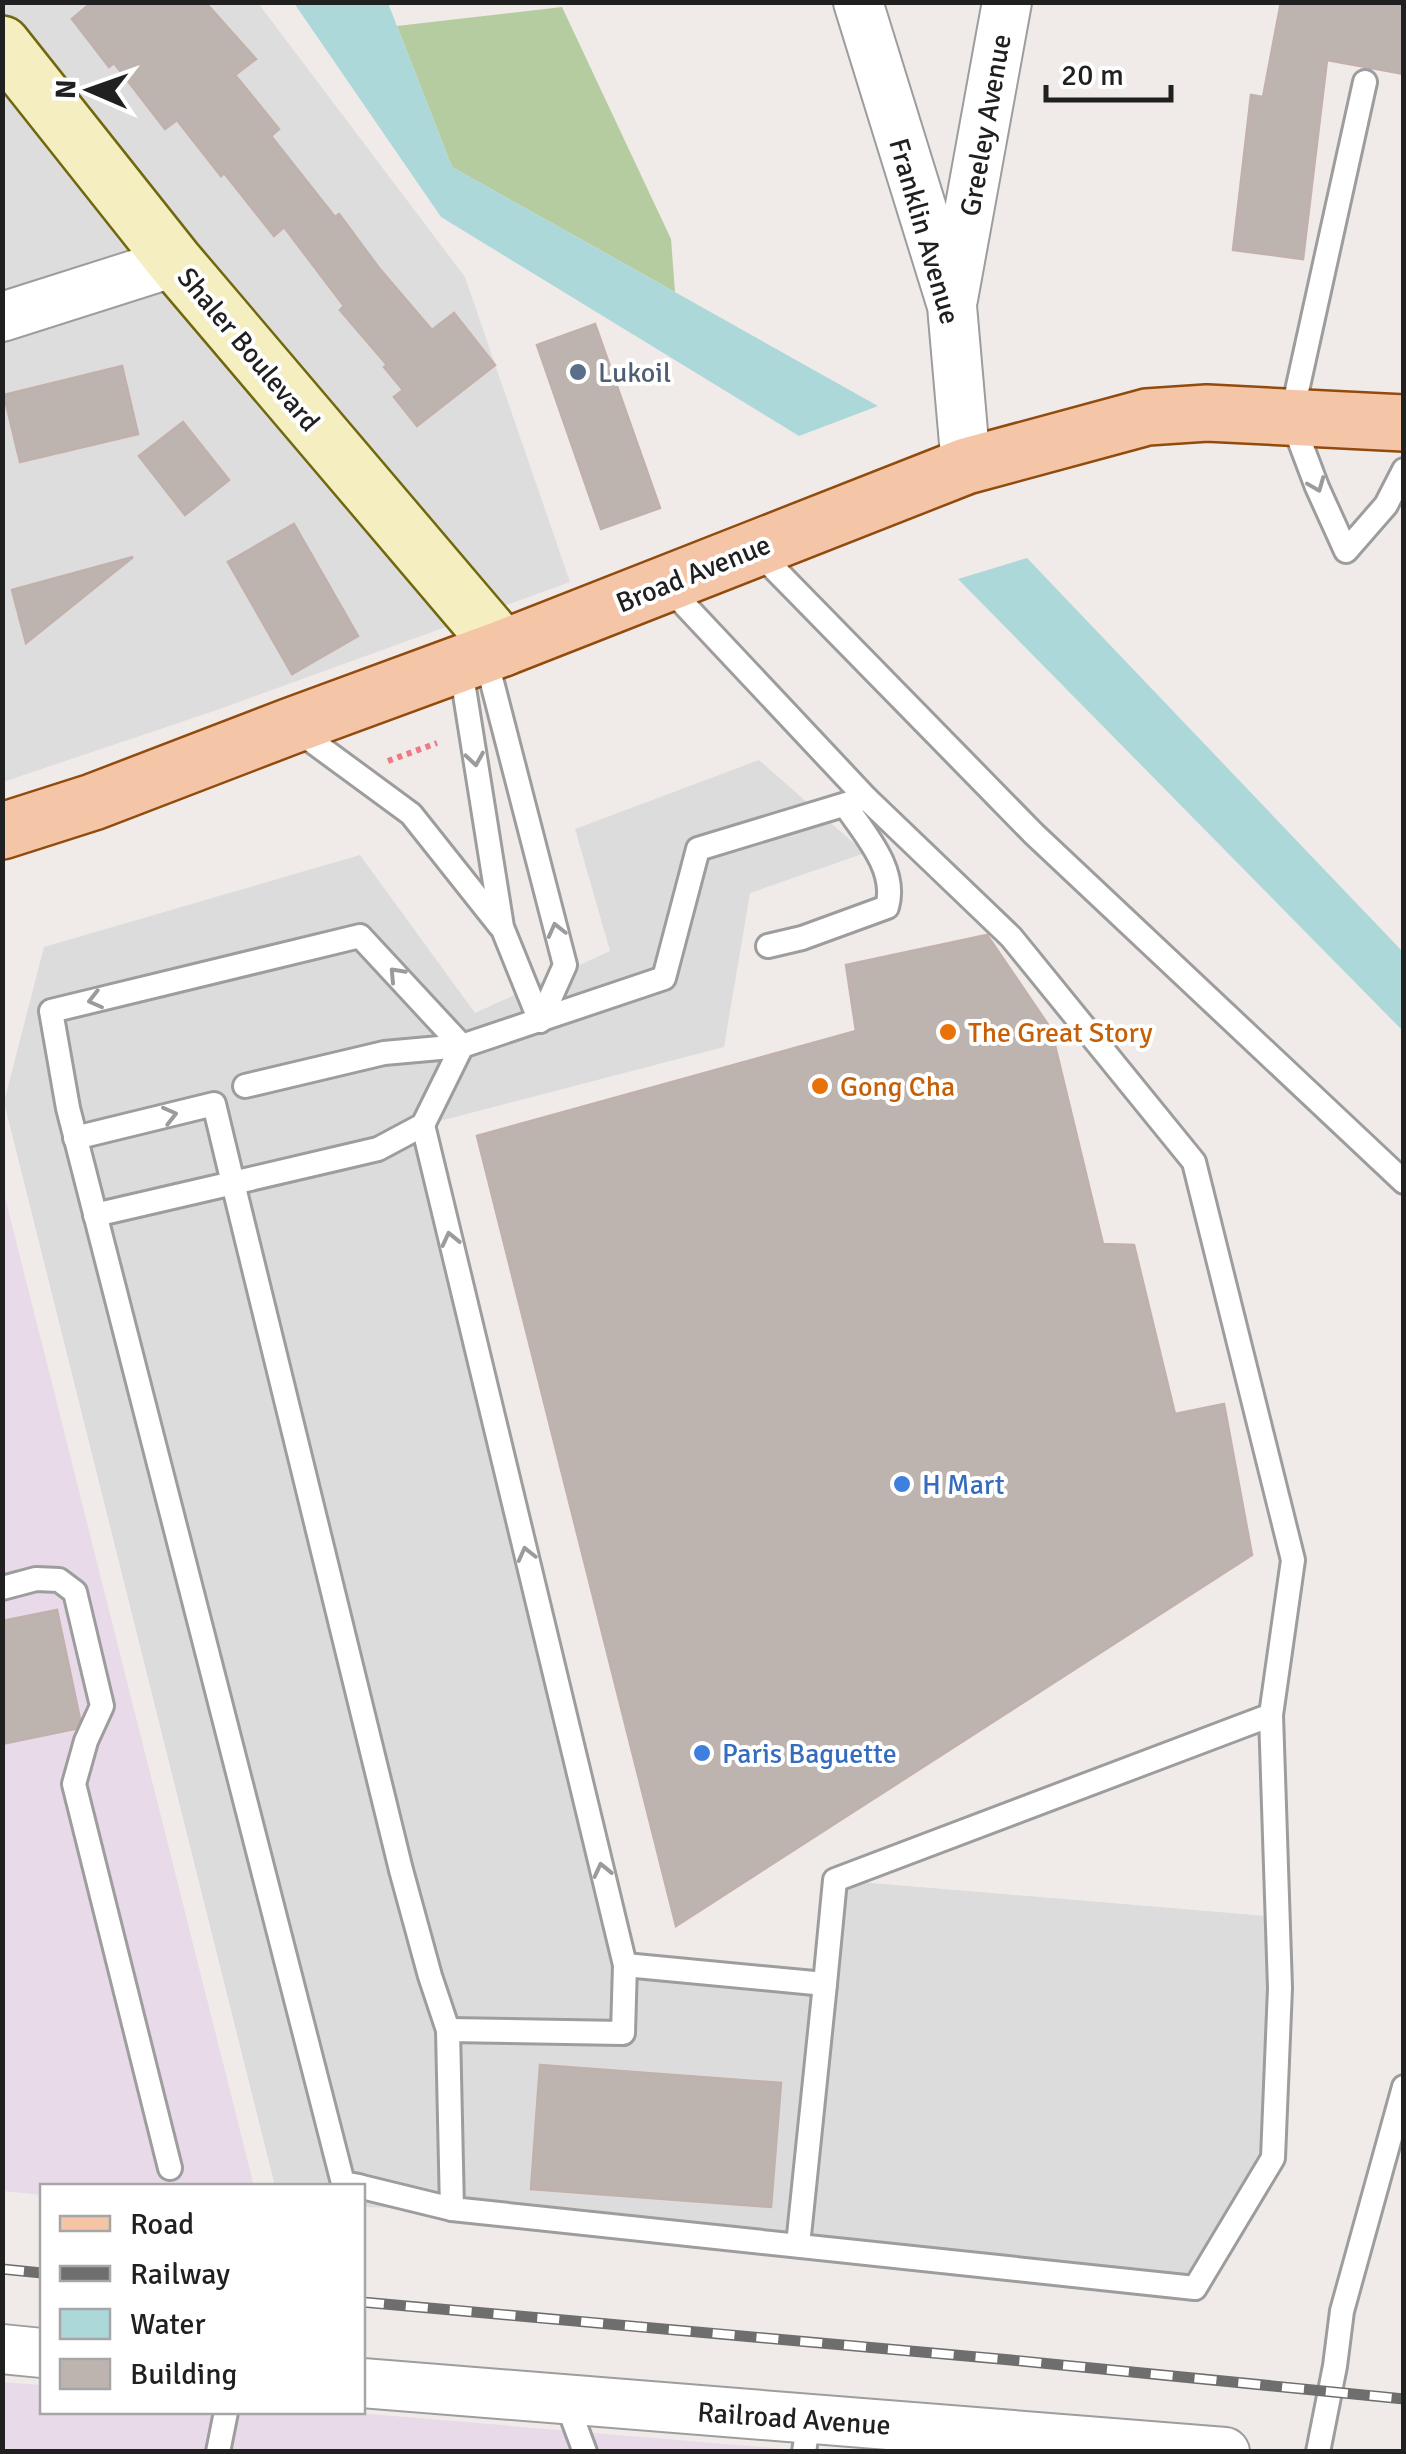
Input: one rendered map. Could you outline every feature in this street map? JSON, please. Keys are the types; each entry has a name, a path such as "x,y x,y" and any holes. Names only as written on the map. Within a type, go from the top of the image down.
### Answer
{"main road":[{"name":"Broad Avenue","path":"2,831 93,802 483,655 966,466 1147,417 1206,413 1404,423"}],"street":[{"name":"Franklin Avenue","path":"858,2 952,306 966,466"},
{"name":"Greeley Avenue","path":"952,306 1007,2"},
{"name":"Shaler Boulevard","path":"2,44 483,655"},
{"path":"2,317 175,262"},
{"path":"2,2349 40,2353"},
{"name":"Railroad Avenue","path":"365,2383 566,2400 807,2435 1226,2452"}],"lane":[{"path":"1364,82 1291,418 1346,551 1386,505 1404,470"},
{"path":"755,549 1034,834 1404,1182"},
{"path":"365,2188 452,2209 1195,2288 1273,2158 1280,1988 1271,1715 1292,1560 1194,1162 1011,937 855,801 665,584"},
{"path":"483,655 502,927"},
{"path":"483,655 565,965 540,1021"},
{"path":"292,726 411,814 502,927 540,1021"},
{"path":"768,946 802,938 888,906 892,894 855,801"},
{"path":"245,1086 384,1053 462,1046 664,978 698,850 855,801"},
{"path":"348,2184 343,2183 75,1138 51,1011 360,936 462,1046"},
{"path":"95,1215 378,1149 423,1125 462,1046"},
{"path":"75,1138 214,1104 401,1870 448,2030 452,2209"},
{"path":"423,1125 625,1965 622,2033 448,2030"},
{"path":"2,1588 36,1579 59,1580 75,1592 102,1706 86,1740 74,1784 170,2168"},
{"path":"798,2245 835,1880 1271,1715"},
{"path":"625,1965 825,1984"},
{"path":"1318,2452 1342,2311 1404,2088"},
{"path":"566,2400 584,2452"},
{"path":"218,2452 226,2414"}],"path":[{"path":"382,764 436,743"}],"shaded area":[{"path":"2,3 258,3 465,277 570,582 214,711 3,782"},
{"path":"759,760 865,853 750,893 724,1047 424,1125 625,1965 824,1984 835,1880 1278,1917 1273,2158 1195,2288 452,2209 365,2207 365,2184 274,2184 4,1102 44,947 360,855 475,1013 610,951 575,829"},
{"path":"2,1185 253,2184 40,2184 40,2195 3,2191"},
{"path":"2,2382 40,2385 40,2414 365,2414 809,2451 3,2451"}],"green space":[{"path":"562,7 671,239 675,292 452,167 397,26"}],"water":[{"path":"294,3 388,3 452,167 878,406 799,436 441,217"},
{"path":"1027,558 1403,952 1403,1031 958,579"}],"building":[{"path":"92,2 205,2 256,59 235,75 279,129 271,136 335,217 339,214 432,330 454,313 495,365 417,426 394,397 403,390 384,367 387,365 340,310 344,306 284,227 274,236 177,120 165,129 114,63 109,67 72,19"},
{"path":"1281,2 1404,2 1404,74 1327,60 1303,259 1233,250 1251,95 1263,97"},
{"path":"595,324 660,508 601,529 537,345"},
{"path":"122,366 138,434 20,462 4,395"},
{"path":"183,422 229,480 185,515 139,456"},
{"path":"294,524 358,636 292,674 228,562"},
{"path":"133,557 26,643 12,590"},
{"name":"H Mart","path":"987,935 1051,1029 1103,1244 1134,1245 1175,1414 1224,1404 1252,1555 676,1926 477,1136 856,1031 846,965"},
{"path":"57,1610 80,1719 75,1729 2,1744 2,1621"},
{"path":"540,2065 781,2083 771,2207 531,2189"}],"railway":[{"path":"2,2269 40,2273"},
{"path":"365,2302 1404,2399"}],"place":[{"name":"Lukoil","path":"578,372"},
{"name":"The Great Story","path":"948,1032"},
{"name":"Gong Cha","path":"820,1086"},
{"name":"H Mart","path":"902,1484"},
{"name":"Paris Baguette","path":"702,1753"}]}
